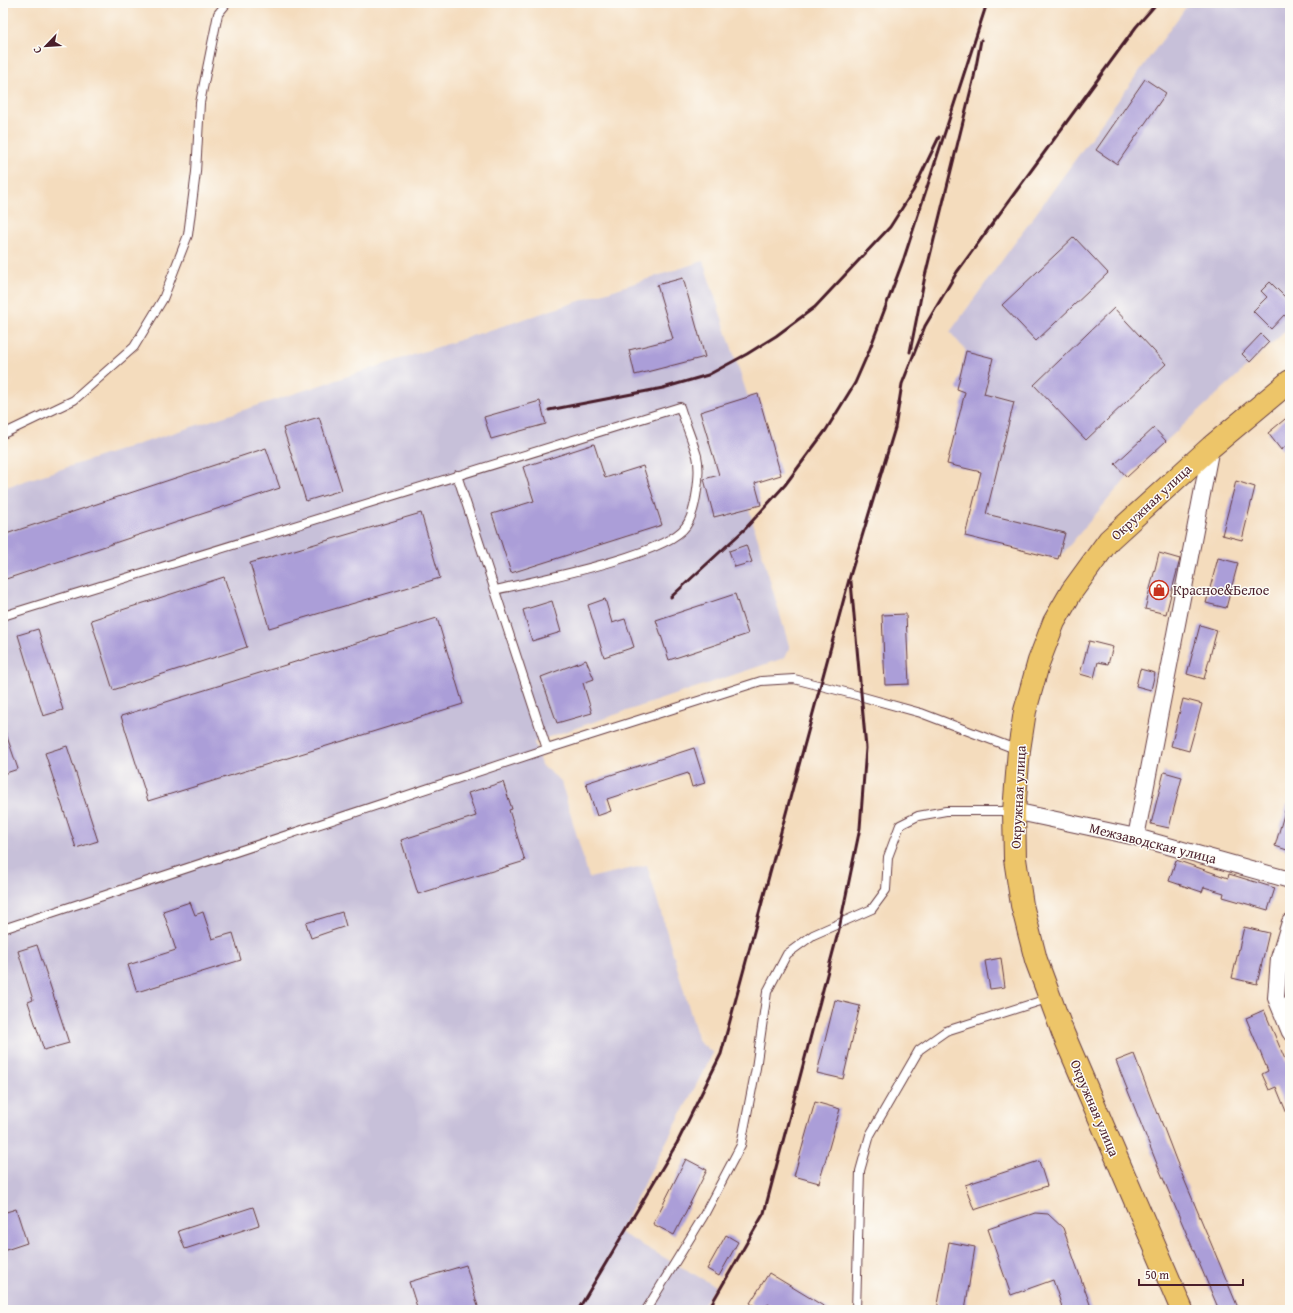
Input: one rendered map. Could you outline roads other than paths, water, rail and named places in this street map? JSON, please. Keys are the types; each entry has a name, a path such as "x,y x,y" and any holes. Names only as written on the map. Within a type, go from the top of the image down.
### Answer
{"highway":[{"name":"Окружная улица","path":"1182,1310 1063,1033 1036,960 1022,905 1015,859 1014,811 1019,750 1026,711 1039,661 1054,622 1072,591 1109,540 1211,447 1290,381"}],"street":[{"path":"1136,837 1211,447"},
{"name":"Межзаводская улица","path":"1014,811 1136,837 1290,880"},
{"path":"1290,922 1279,958 1276,998 1290,1032"}],"lane":[{"path":"3,434 74,400 134,347 162,300 188,235 196,172 200,103 218,14 227,3"},
{"path":"3,616 680,407 697,457 696,500 686,527 661,545 617,561 495,590"},
{"path":"457,475 547,749"},
{"path":"3,929 547,749 761,681 794,679 921,713 1019,750"},
{"path":"646,1310 703,1217 741,1145 756,1068 767,992 787,954 813,935 872,909 886,890 888,857 900,826 918,816 946,811 1014,811"},
{"path":"856,1310 860,1171 870,1135 919,1050 946,1031 1050,998"}],"railway":[{"path":"671,597 745,529 785,485 826,430 855,383 869,351 904,258 987,3"},
{"path":"578,1310 677,1143 721,1054 850,576 895,428 902,384 925,326 957,272 1136,27 1157,3"},
{"path":"910,352 925,276 974,77 981,40"},
{"path":"549,410 663,388 708,375 776,336 815,307 890,227 913,191 939,137"},
{"path":"708,1310 764,1213 839,929 860,828 866,748 851,582"}],"place":[{"name":"Красное&Белое","path":"1159,590"}]}
